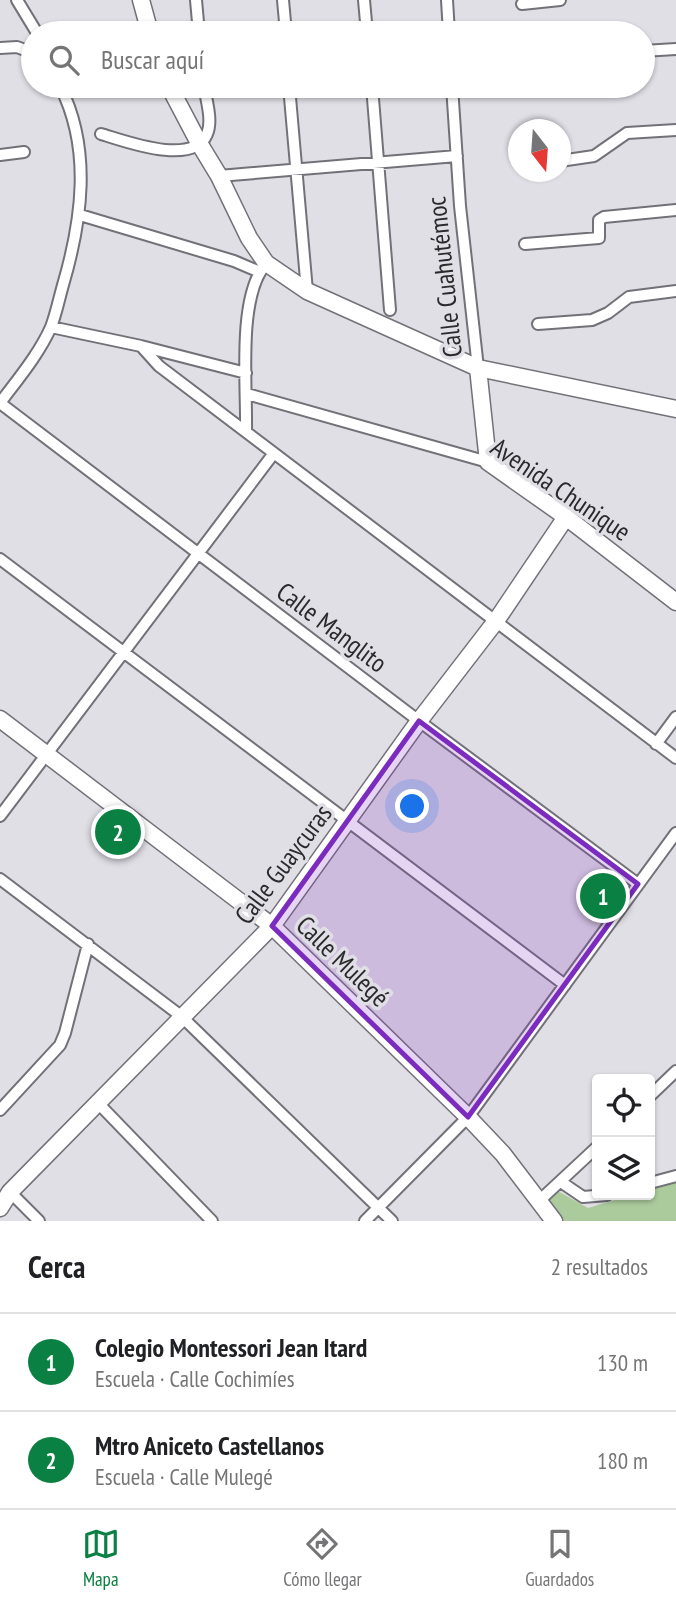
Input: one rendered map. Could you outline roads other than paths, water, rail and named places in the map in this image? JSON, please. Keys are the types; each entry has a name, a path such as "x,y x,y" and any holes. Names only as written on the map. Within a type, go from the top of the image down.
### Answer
{"street":[{"path":"17,0 30,21"},
{"path":"132,0 142,7"},
{"path":"196,0 198,21"},
{"path":"283,0 285,21"},
{"path":"364,0 366,21"},
{"path":"447,0 448,21"},
{"path":"522,4 560,0"},
{"path":"0,48 21,49"},
{"path":"655,50 676,49"},
{"path":"0,403 27,367 51,327 80,215 81,160 65,98"},
{"path":"175,98 219,176 263,268 252,292 248,314 246,431"},
{"path":"101,134 162,150 185,149 199,144 207,136 209,128 205,98"},
{"path":"290,98 307,291"},
{"path":"373,98 390,310"},
{"name":"Calle Cuahutémoc","path":"453,98 488,462"},
{"path":"571,159 594,156 627,133 676,130"},
{"path":"0,155 24,152"},
{"path":"219,176 457,156"},
{"path":"525,244 599,238 598,220 604,217 676,210"},
{"path":"80,215 263,268 307,291 478,368 676,409"},
{"path":"538,324 592,320 608,313 629,297 676,290"},
{"path":"51,327 141,346 246,373"},
{"path":"141,346 159,366 676,758"},
{"name":"Avenida Chunique","path":"247,394 488,462 566,517 676,602"},
{"name":"Calle Manglito","path":"0,403 638,884"},
{"path":"0,817 274,453"},
{"name":"Calle Guaycuras","path":"0,1208 10,1192 272,926 419,721 496,621 566,517"},
{"path":"0,559 565,985"},
{"path":"656,744 676,717"},
{"name":"Calle Mulegé","path":"0,719 272,926 468,1117 503,1154 552,1220"},
{"path":"365,1221 468,1117 676,833"},
{"path":"0,879 181,1016 393,1221"},
{"path":"0,1110 60,1045 88,944"},
{"path":"655,1091 676,1070"},
{"path":"663,1083 676,1088"},
{"path":"97,1102 212,1221"},
{"path":"539,1201 592,1152"},
{"path":"655,1182 676,1176"},
{"path":"561,1182 583,1197 592,1196"},
{"path":"10,1192 39,1221"}],"place":[{"name":"Mtro Aniceto Castellanos","path":"118,832"},
{"name":"Colegio Montessori Jean Itard","path":"603,896"}]}
